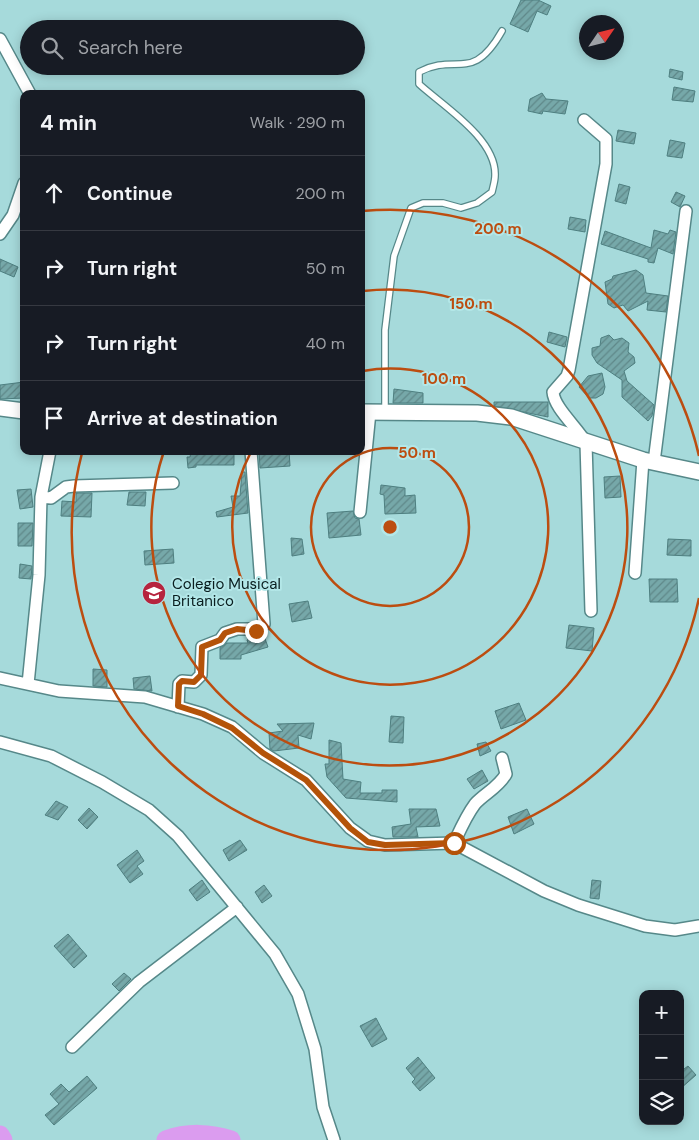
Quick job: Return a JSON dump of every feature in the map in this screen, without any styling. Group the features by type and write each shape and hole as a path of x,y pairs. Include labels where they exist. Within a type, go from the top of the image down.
{"street":[{"path":"0,39 28,90"},
{"path":"584,120 606,140 606,164 569,370 567,376 553,392 557,405 580,430 586,443 590,611"},
{"path":"0,234 13,215 20,195"},
{"path":"635,573 649,461 663,380 686,211"},
{"path":"0,408 20,410"},
{"path":"360,512 372,412 477,413 511,417 586,443 649,461 699,472"},
{"path":"28,684 39,575 42,496 49,455"},
{"path":"178,706 179,684 182,681 194,682 201,675 202,647 220,640 225,633 237,629 256,631 261,629 264,624 251,455"},
{"path":"42,496 51,498 66,487 74,486 173,483"},
{"path":"0,678 59,691 145,697 203,714 232,728 263,753 306,780 350,828 368,842 385,845 454,843 544,891 578,905 645,926 675,930 699,926"},
{"path":"0,742 51,756 102,782 149,810 178,836 275,954 298,994 315,1049 323,1106 334,1140"},
{"path":"454,843 476,803 500,784 506,774 502,758"},
{"path":"72,1047 139,982 237,907"}],"lane":[{"path":"372,412 394,256 411,208 423,203 443,203 461,208 477,203 492,192 496,175 490,155 474,133 448,106 420,84 419,72 432,65 466,65 484,56 502,31"}],"building":[{"path":"521,0 538,0 551,6 547,15 537,11 528,32 510,24"},
{"path":"670,69 683,72 682,80 669,77"},
{"path":"674,87 695,91 693,102 672,100"},
{"path":"542,93 546,99 568,101 565,114 543,111 542,114 528,111 530,99"},
{"path":"618,130 636,133 634,144 616,141"},
{"path":"670,140 685,143 682,158 667,156"},
{"path":"619,184 630,187 626,204 615,201"},
{"path":"676,192 685,196 680,207 671,202"},
{"path":"570,217 586,220 585,232 568,229"},
{"path":"654,230 668,234 670,230 676,232 673,254 658,248 654,263 648,262 648,259 601,244 605,231 651,248"},
{"path":"0,259 18,267 14,277 0,271"},
{"path":"636,270 643,275 646,293 668,296 666,312 647,310 648,301 628,311 623,305 614,308 608,304 605,282 612,279 613,276"},
{"path":"549,332 567,337 565,347 547,342"},
{"path":"609,335 614,340 622,338 629,343 628,352 634,357 635,363 624,371 627,381 654,405 652,416 648,421 622,397 622,380 597,363 592,355 592,348 600,346 601,338"},
{"path":"602,373 605,387 603,394 596,398 589,398 579,387 588,376"},
{"path":"20,382 20,398 0,399 0,385"},
{"path":"394,389 423,393 423,403 393,403"},
{"path":"494,402 548,402 548,417 494,406"},
{"path":"190,455 234,455 234,465 196,465 196,467 188,468 187,457 190,457"},
{"path":"259,455 289,455 290,466 260,468"},
{"path":"242,472 245,472 248,513 217,517 216,512 233,507 231,496 240,496"},
{"path":"620,476 621,497 605,498 604,477"},
{"path":"381,485 405,488 405,496 415,495 416,513 385,514 384,495 380,494"},
{"path":"31,489 33,507 20,509 17,490"},
{"path":"129,492 146,492 145,506 127,505"},
{"path":"76,493 92,493 91,517 61,516 62,501 76,502"},
{"path":"353,511 355,518 359,519 361,535 329,538 327,513"},
{"path":"18,523 33,523 32,546 18,546"},
{"path":"291,538 302,539 304,554 292,556"},
{"path":"668,539 691,540 691,556 667,555"},
{"path":"173,549 174,563 145,565 144,551"},
{"path":"20,564 32,566 31,579 19,578"},
{"path":"649,579 677,579 678,602 650,602"},
{"path":"308,601 312,618 292,622 289,604"},
{"path":"569,625 594,628 592,651 566,648"},
{"path":"257,636 264,636 268,647 241,655 241,659 220,659 220,648 227,643 248,643 247,640"},
{"path":"93,669 107,670 107,687 93,686"},
{"path":"150,676 152,691 134,689 133,678"},
{"path":"519,703 526,720 501,729 495,711"},
{"path":"391,716 404,717 403,743 389,742"},
{"path":"314,723 311,739 298,735 299,748 274,751 270,749 269,733 283,731 277,724"},
{"path":"329,740 341,743 343,779 361,782 360,793 382,793 382,790 397,790 397,802 346,798 327,777 325,764 329,764"},
{"path":"486,742 491,751 480,756 477,744"},
{"path":"482,770 488,781 474,789 467,779"},
{"path":"56,801 68,807 58,820 45,815"},
{"path":"89,808 98,817 87,829 78,820"},
{"path":"409,809 436,809 440,826 416,827 418,837 393,837 392,827 411,824"},
{"path":"527,809 534,824 514,834 508,817"},
{"path":"240,840 247,850 229,861 223,850"},
{"path":"137,850 144,861 137,866 143,874 130,883 117,865"},
{"path":"202,880 210,892 197,901 189,890"},
{"path":"592,880 601,881 599,899 590,898"},
{"path":"264,885 272,896 262,903 255,892"},
{"path":"68,934 87,956 74,968 54,946"},
{"path":"124,973 131,979 119,991 112,984"},
{"path":"376,1018 387,1039 372,1047 360,1026"},
{"path":"418,1057 435,1078 420,1091 412,1082 415,1079 406,1068"},
{"path":"688,1066 696,1075 684,1086 684,1080 684,1069"},
{"path":"87,1076 97,1088 54,1125 45,1115 59,1104 50,1094 61,1084 69,1092"}],"waterway":[{"path":"166,1140 174,1137 199,1134 231,1140"},
{"path":"0,1135 3,1140"}],"place":[{"name":"Colegio Musical Britanico","path":"154,593"}],"route":[{"path":"256,631 237,629 223,634 217,642 202,647 201,675 194,682 182,681 179,684 177,687 178,706 203,714 232,728 263,753 306,780 350,828 368,842 385,845 428,842 454,843"}]}
